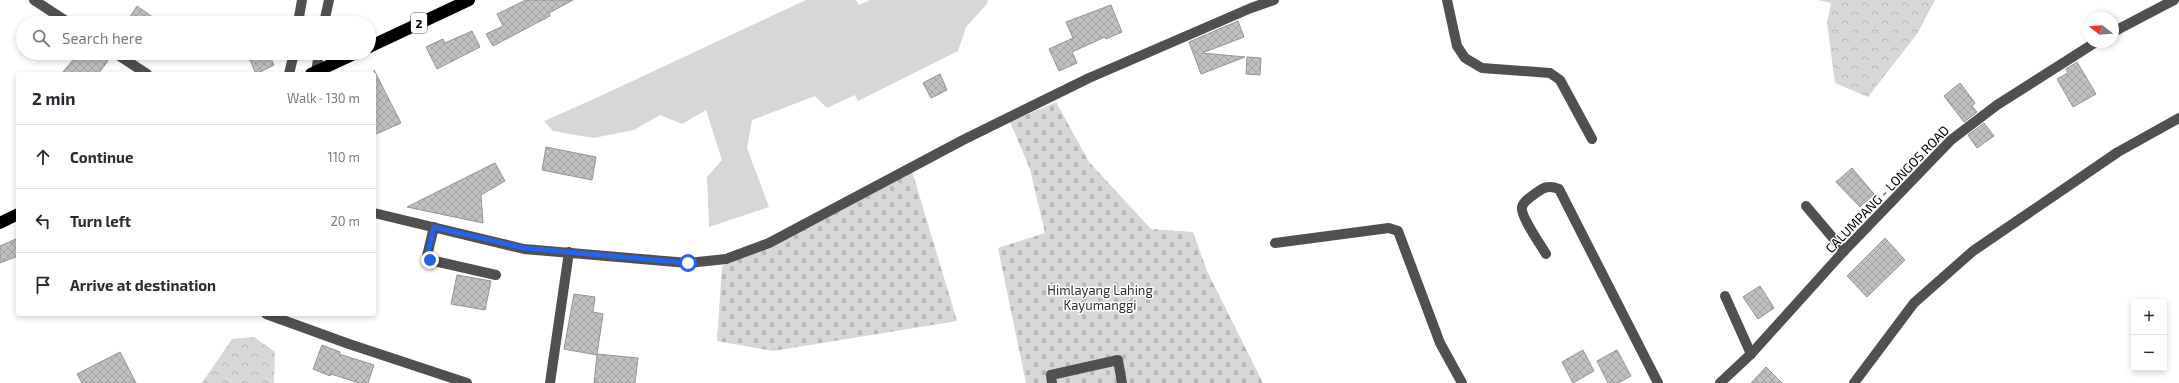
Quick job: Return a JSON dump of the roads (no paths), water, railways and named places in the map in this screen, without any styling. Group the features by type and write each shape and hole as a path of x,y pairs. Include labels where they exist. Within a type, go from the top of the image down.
{"highway":[{"name":"2","path":"376,44 469,0"},
{"path":"315,72 341,60"},
{"path":"0,223 16,215"}],"street":[{"path":"34,0 58,16"},
{"path":"299,16 302,0"},
{"path":"326,16 329,0"},
{"path":"376,213 524,248 688,263 726,259 769,243 963,140 1089,78 1251,8 1274,0"},
{"path":"1447,0 1457,46 1465,58 1482,68 1550,73 1560,80 1592,139"},
{"path":"2119,29 2174,0"},
{"name":"CALUMPANG - LONGOS ROAD","path":"1720,383 1751,354 1844,251 1951,140 1997,104 2086,48"},
{"path":"126,60 144,72"},
{"path":"289,72 292,60"},
{"path":"313,72 317,60"},
{"path":"1854,383 1914,303 1973,251 2118,152 2179,118"},
{"path":"1546,254 1523,215 1522,207 1526,200 1544,187 1552,186 1559,189 1658,383"},
{"path":"1806,206 1844,251"},
{"path":"434,227 427,256 430,260 496,275"},
{"path":"1275,243 1389,228 1398,231 1440,343 1462,383"},
{"path":"550,383 569,252"},
{"path":"1725,296 1751,354"},
{"path":"271,316 348,344 467,383"},
{"path":"1052,383 1050,375 1118,360 1122,383"}],"park label":[{"name":"Himlayang Lahing Kayumanggi","path":"1100,298"}]}
